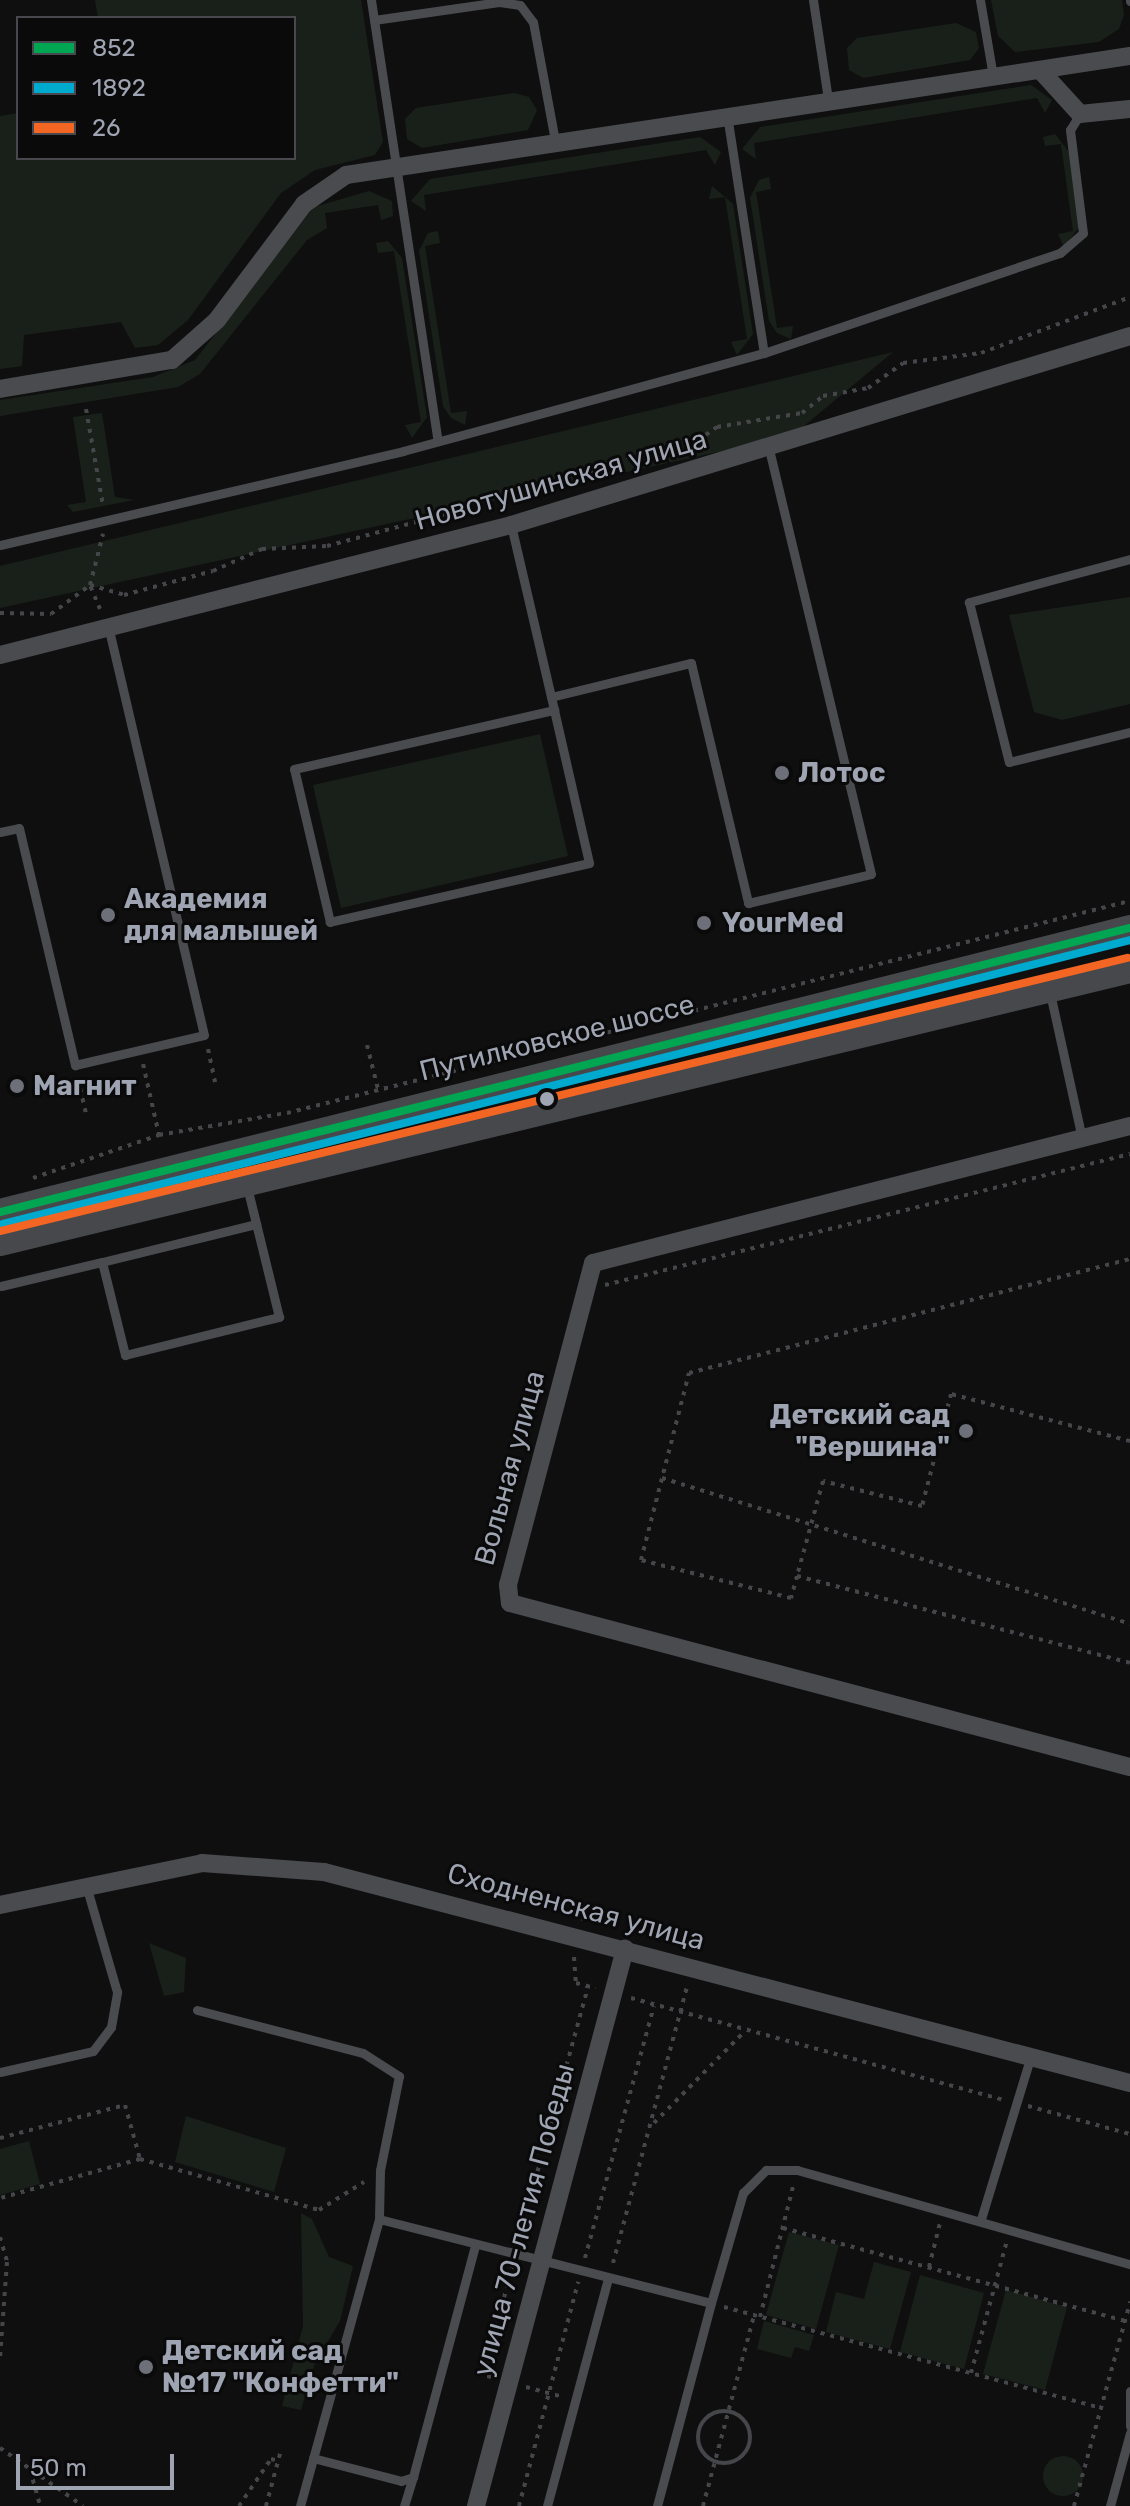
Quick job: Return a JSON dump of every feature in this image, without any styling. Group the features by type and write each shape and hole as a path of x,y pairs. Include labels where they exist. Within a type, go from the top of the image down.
{"main road":[{"name":"Путилковское шоссе","path":"0,1212 1130,928"},
{"path":"0,1243 1130,970"}],"street":[{"path":"0,389 172,360 198,344 324,187 398,167 726,113 1130,56"},
{"path":"1040,70 1080,114 1130,109"},
{"name":"Новотушинская улица","path":"0,655 109,630 511,525 769,450 1130,336"},
{"name":"Вольная улица","path":"1130,1126 593,1263 508,1585 510,1603 1130,1767"},
{"name":"Сходненская улица","path":"0,1905 86,1883 202,1863 324,1872 1130,2083"},
{"name":"улица 70-летия Победы","path":"481,2505 625,1949"}],"lane":[{"path":"371,0 438,441"},
{"path":"813,0 828,99"},
{"path":"980,0 993,76"},
{"path":"374,20 499,2 520,5 533,22 555,141"},
{"path":"726,113 764,353"},
{"path":"0,545 438,441 764,353 1072,249 1083,233 1070,130 1080,114"},
{"path":"551,697 691,663 748,903 871,874 769,450"},
{"path":"511,525 551,697 554,710 589,863 330,922 294,769 554,710"},
{"path":"1130,559 969,602 1009,762 1130,732"},
{"path":"0,832 19,828 75,1065 204,1035 109,630"},
{"path":"1050,990 1082,1138"},
{"path":"102,1262 125,1355 279,1317 246,1184"},
{"path":"1,1286 256,1224"},
{"path":"0,2072 93,2051 111,2027 117,1992 86,1883"},
{"path":"197,2010 363,2053 399,2076 380,2170 379,2219 300,2506"},
{"path":"981,2219 1031,2055"},
{"path":"657,2506 743,2193 766,2170 797,2170 1011,2227 1130,2264"},
{"path":"379,2219 711,2303"},
{"path":"404,2506 475,2245"},
{"path":"547,2506 608,2278"},
{"path":"1130,2391 1130,2426"},
{"path":"1110,2506 1130,2433"},
{"path":"313,2458 401,2481 413,2477"}],"path":[{"path":"0,613 51,614 90,585 124,595 262,549 327,546 457,511 508,490 569,487 616,458 681,452 717,427 802,413 823,396 868,388 903,363 981,353 1130,297"},
{"path":"28,1180 159,1135 378,1090 1130,901"},
{"path":"204,1035 215,1082"},
{"path":"367,1045 380,1099"},
{"path":"139,1050 159,1135"},
{"path":"75,1065 86,1113"},
{"path":"586,1290 1130,1154"},
{"path":"1130,1259 689,1373 641,1560 791,1598 823,1481 922,1506 951,1394 1130,1441"},
{"path":"662,1478 1130,1624"},
{"path":"797,1576 1130,1663"},
{"path":"587,1905 571,1970 576,1983 680,2014 1130,2134"},
{"path":"608,2278 652,2125 700,1937"},
{"path":"515,2254 588,1986"},
{"path":"652,2125 745,2031"},
{"path":"0,2138 125,2105 140,2159"},
{"path":"0,2198 140,2159 319,2210 358,2182"},
{"path":"703,2506 797,2170"},
{"path":"929,2267 944,2209"},
{"path":"971,2373 1011,2227"},
{"path":"783,2228 1128,2321"},
{"path":"0,2237 7,2262 0,2358"},
{"path":"1074,2506 1128,2321 1130,2302"},
{"path":"711,2303 1101,2408"},
{"path":"728,2411 743,2419 749,2444 732,2462 715,2462 699,2447 698,2431 713,2413 728,2411"},
{"path":"0,2448 83,2506"},
{"path":"266,2506 281,2450"},
{"path":"239,2506 271,2459 278,2461"},
{"path":"30,2469 40,2506"}],"shaded area":[{"path":"95,0 361,0 383,142 375,155 315,170 281,193 188,320 158,345 135,348 121,322 24,335 22,366 0,369 0,116 16,113 16,160 296,160 296,16 98,16"},
{"path":"991,0 1122,0 1124,15 1119,29 1099,42 1015,52 998,36"},
{"path":"956,23 976,32 979,48 970,60 863,78 849,70 847,48 857,38"},
{"path":"1031,85 1052,100 1045,113 1037,98 754,143 756,159 742,149 760,127"},
{"path":"514,93 529,97 537,110 528,130 422,148 407,139 405,119 416,108"},
{"path":"1055,134 1069,152 1080,226 1064,247 1058,234 1073,231 1061,144 1045,146 1043,137"},
{"path":"700,137 721,152 715,165 706,150 424,195 426,211 411,201 430,179"},
{"path":"769,177 771,189 756,192 777,328 793,326 791,339 777,333 769,321 750,198 759,180"},
{"path":"712,186 725,197 709,199"},
{"path":"369,191 392,201 393,216 381,220 378,205 325,213 327,228 307,240 200,374 178,387 0,416 0,400 153,377 195,360 314,207"},
{"path":"725,197 733,204 753,334 737,355 731,342 747,339"},
{"path":"438,231 440,243 425,246 451,413 467,411 465,425 451,418 443,406 419,251 428,233"},
{"path":"388,241 402,258 427,417 412,438 405,425 421,422 394,251 378,253 376,243"},
{"path":"893,352 792,436 0,608 0,566"},
{"path":"102,413 115,497 134,500 73,512 67,505 86,502 73,417"},
{"path":"1130,597 1130,704 1062,720 1034,712 1009,615"},
{"path":"540,734 568,856 341,908 313,785"},
{"path":"149,1943 186,1958 184,1992 164,1996"},
{"path":"186,2116 286,2148 274,2192 175,2162"},
{"path":"29,2141 40,2184 0,2195 0,2149"},
{"path":"301,2213 312,2219 329,2257 353,2266 340,2321 315,2363 301,2410 282,2406 303,2326"},
{"path":"789,2232 839,2245 816,2329 766,2315"},
{"path":"874,2262 911,2272 890,2349 826,2332 836,2292 864,2299"},
{"path":"920,2275 984,2293 964,2369 900,2352"},
{"path":"1006,2290 1067,2307 1045,2390 983,2374"},
{"path":"764,2321 814,2335 809,2351 795,2347 791,2358 757,2349"},
{"path":"1063,2456 1077,2462 1083,2476 1077,2490 1063,2496 1049,2490 1043,2476 1049,2462"}],"transit line":[{"name":"852","path":"0,1212 1130,928"},
{"name":"1892","path":"3,1224 1130,940"},
{"name":"26","path":"0,1231 1127,958"}],"place":[{"name":"Лотос","path":"782,773"},
{"name":"Академия для малышей","path":"108,915"},
{"name":"YourMed","path":"704,923"},
{"name":"Магнит","path":"17,1086"},
{"name":"Детский сад \"Вершина\"","path":"966,1431"},
{"name":"Детский сад №17 \"Конфетти\"","path":"146,2367"}]}
